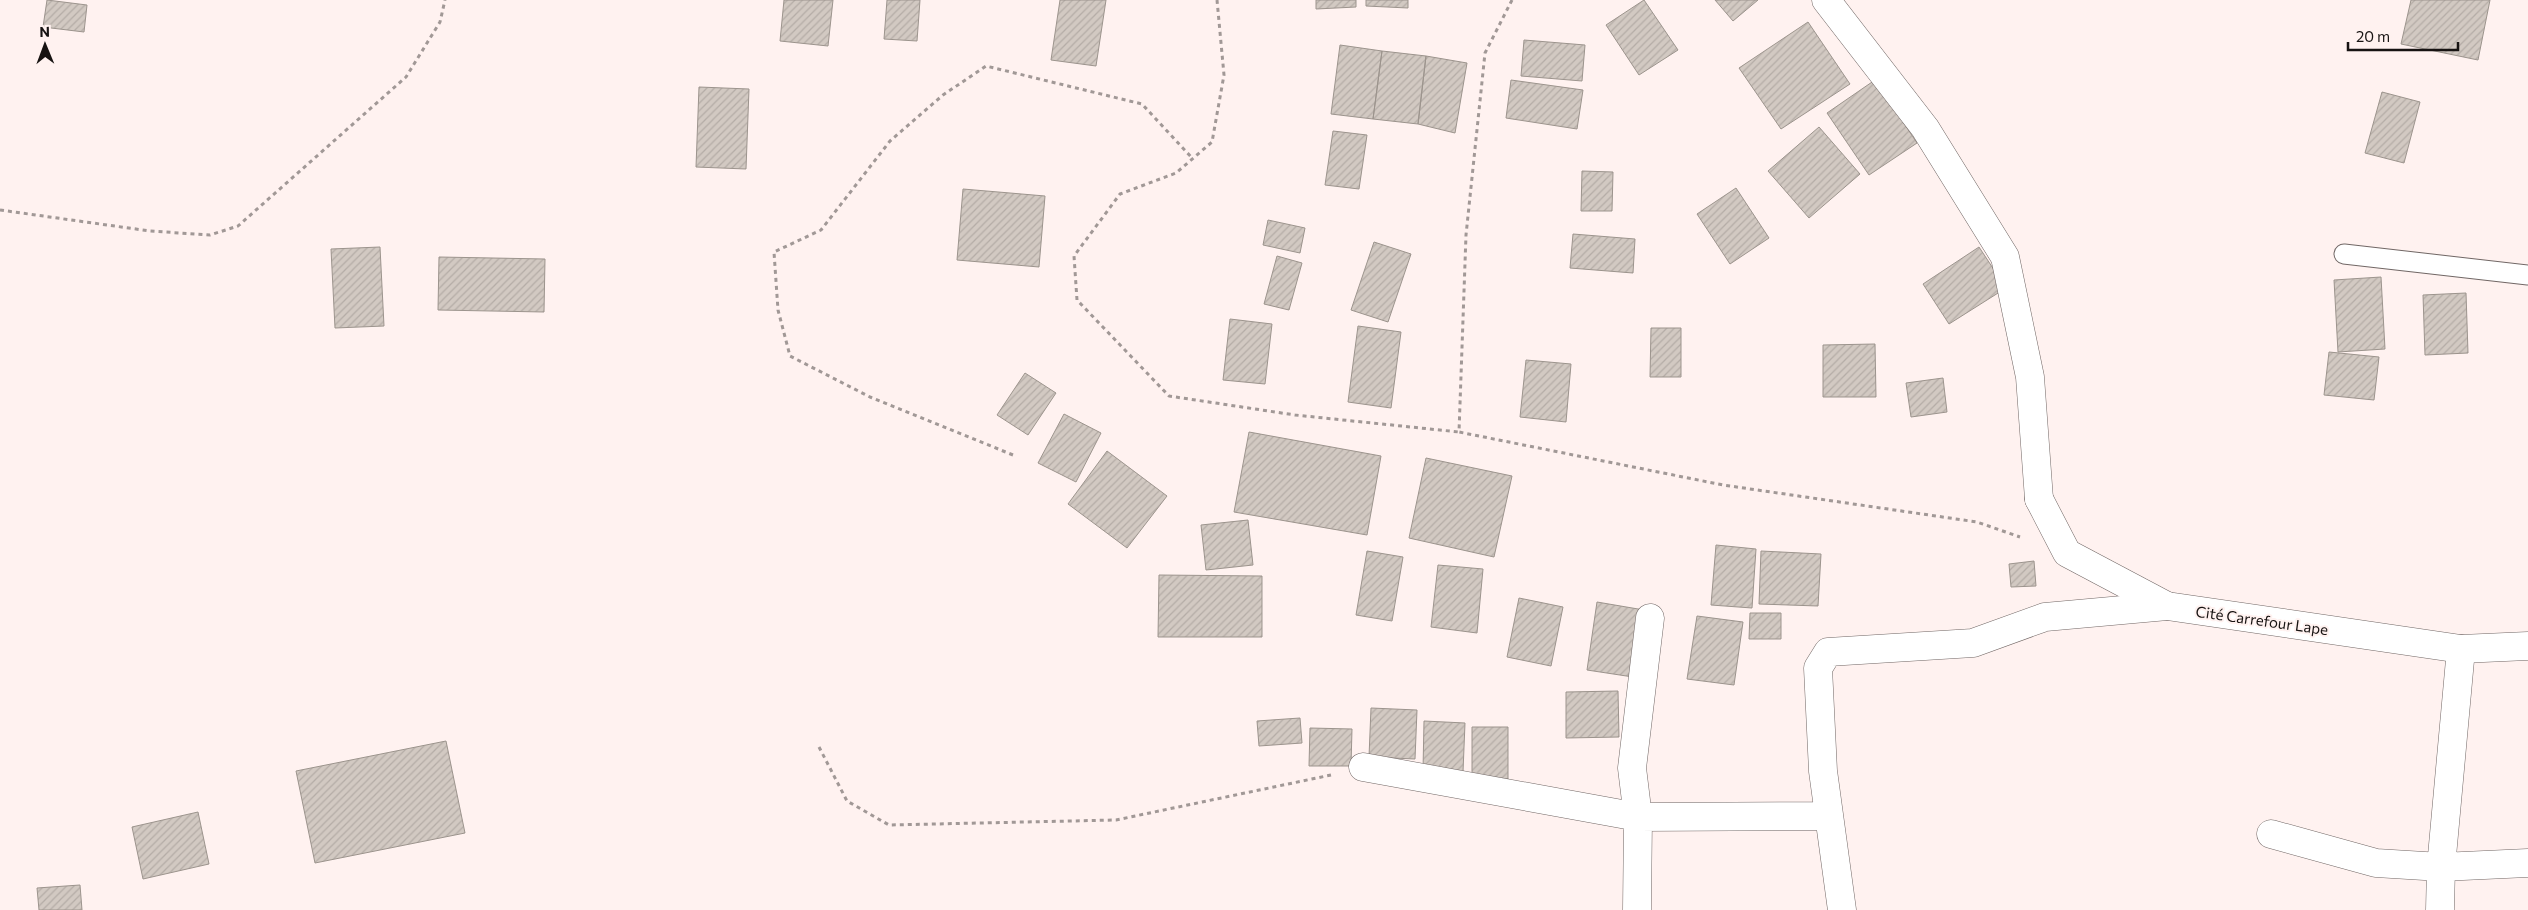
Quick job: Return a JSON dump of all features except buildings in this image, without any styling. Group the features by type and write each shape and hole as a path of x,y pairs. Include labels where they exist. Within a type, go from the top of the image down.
{"street":[{"path":"1826,0 1925,128 2005,257 2030,377 2039,500 2067,553"},
{"name":"Cité Carrefour Lape","path":"2067,553 2167,606 2461,649 2528,646"},
{"path":"1842,910 1823,771 1818,668 1828,652 1973,643 2045,616 2167,606"},
{"path":"1637,910 1638,817 1632,768 1650,618"},
{"path":"2440,910 2441,867 2461,649"},
{"path":"1363,767 1638,817 1829,816"},
{"path":"2271,834 2376,863 2441,867 2528,863"}],"lane":[{"path":"2344,254 2528,275"}],"path":[{"path":"0,210 150,231 210,234 238,226 406,78 440,22 444,0"},
{"path":"1217,0 1224,75 1212,142 1176,173 1120,194 1074,256 1076,300 1169,396 1296,415 1459,432 1723,485 1977,522 2067,553"},
{"path":"1459,432 1466,235 1485,53 1512,0"},
{"path":"1013,455 870,397 790,356 778,310 774,252 822,230 890,141 944,95 986,66 1142,104 1193,159"},
{"path":"819,747 847,801 890,826 1116,820 1363,767"}]}
